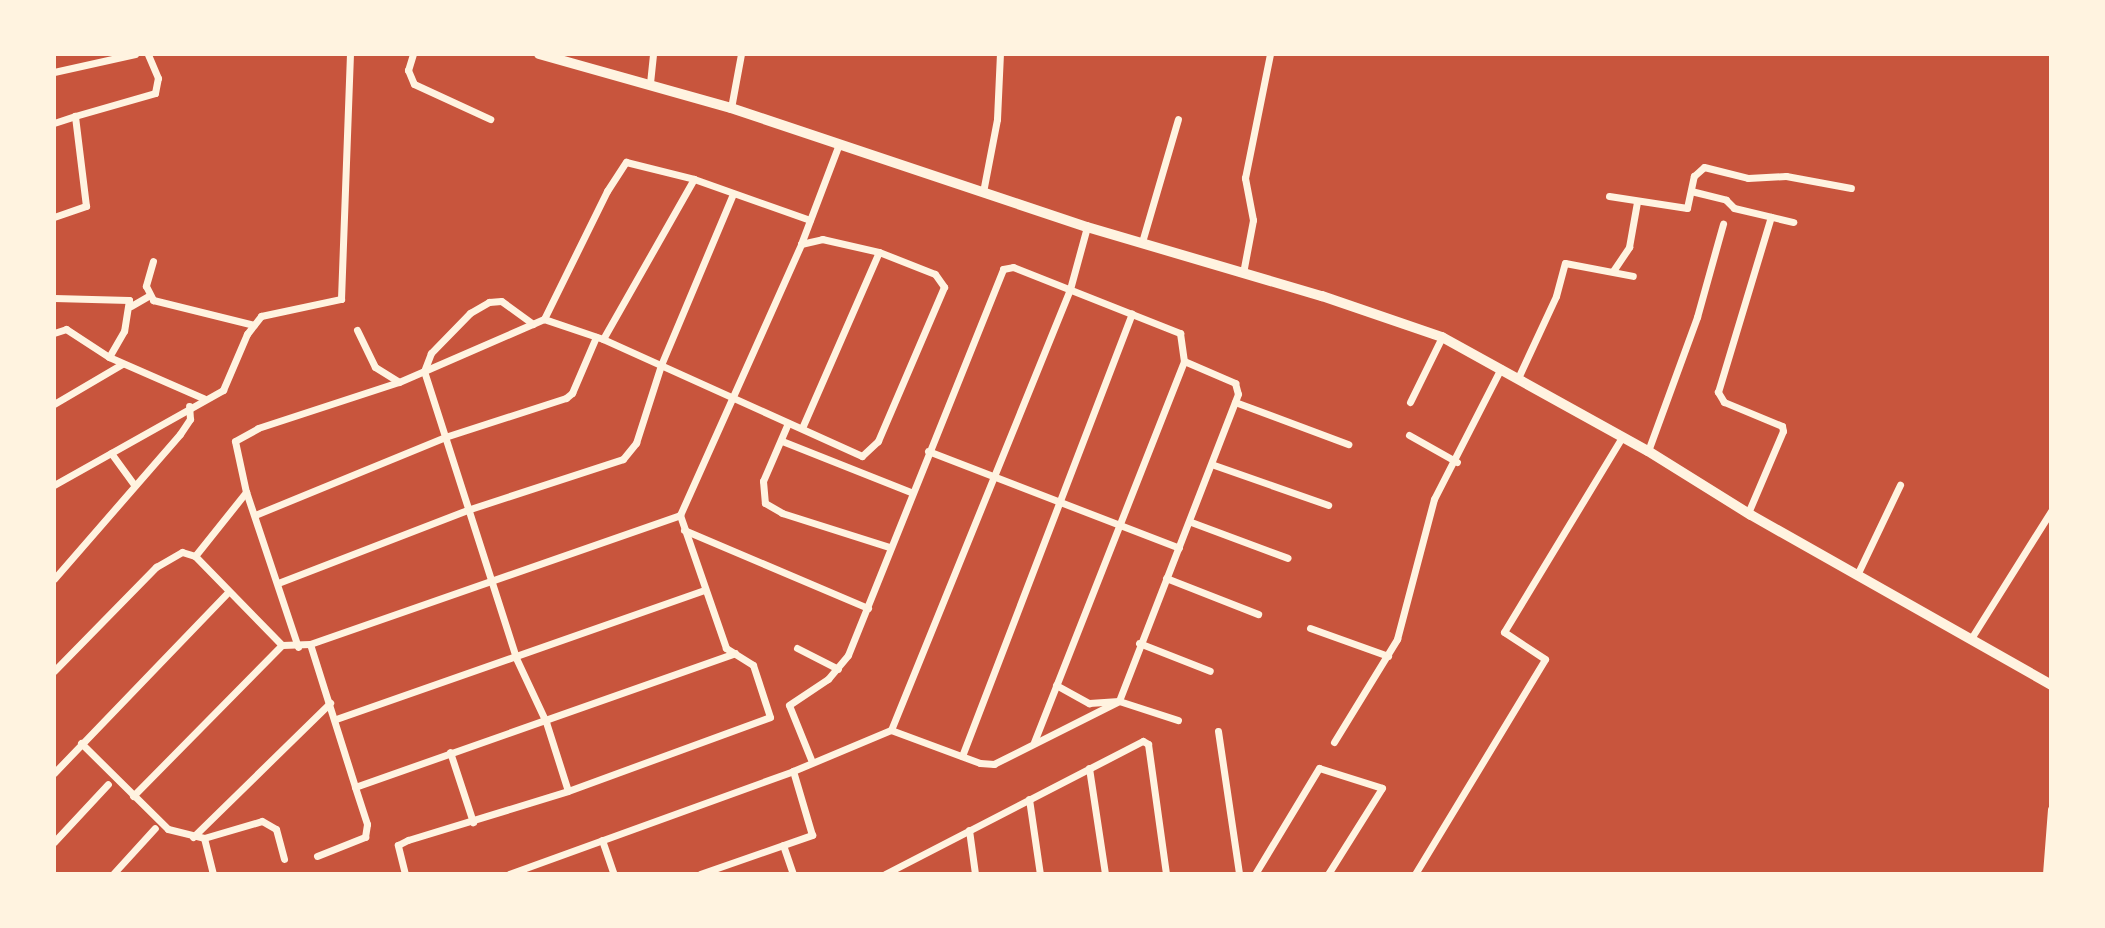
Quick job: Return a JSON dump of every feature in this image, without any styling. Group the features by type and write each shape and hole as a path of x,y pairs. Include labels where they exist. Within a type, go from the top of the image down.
{"street":[{"path":"54,72 135,54"},
{"path":"54,123 155,93 158,78 148,54"},
{"path":"54,485 229,382 254,325 266,313 334,303 342,295 350,54"},
{"path":"412,54 408,70 414,84 490,119"},
{"path":"539,54 650,83 731,108 1087,227 1243,273 1442,337 1648,451 1748,513 1857,575 1972,636 2051,685"},
{"path":"650,83 653,54"},
{"path":"731,108 741,54"},
{"path":"983,192 998,119 1000,54"},
{"path":"1243,273 1253,220 1245,178 1270,54"},
{"path":"54,217 78,213 88,201 75,116"},
{"path":"1142,242 1178,119"},
{"path":"405,874 398,845 568,791 767,720 771,714 753,665 726,648 680,515 801,244 839,144"},
{"path":"298,647 233,447 239,437 399,382 544,319 622,164 632,162 694,179 810,220"},
{"path":"1609,196 1687,208 1698,170 1704,167 1748,178 1786,176 1851,188"},
{"path":"255,515 445,438 566,398 572,393 599,338 694,179"},
{"path":"1691,191 1793,222"},
{"path":"278,583 467,510 623,459 636,443 661,365 733,194"},
{"path":"1613,271 1629,247 1636,202"},
{"path":"1748,513 1783,431 1782,426 1724,401 1718,392 1771,217"},
{"path":"1648,451 1697,317 1723,224"},
{"path":"891,730 1070,289 1087,227"},
{"path":"544,319 599,338 862,456 882,432 944,286 935,274 879,252 822,239 801,244"},
{"path":"802,428 879,252"},
{"path":"148,296 146,286 153,261"},
{"path":"1518,378 1556,296 1565,264 1633,276"},
{"path":"812,762 789,705 838,668 868,608 889,547 1003,269 1013,267 1180,333 1184,361 1034,742"},
{"path":"148,296 173,307 254,325"},
{"path":"131,306 148,296"},
{"path":"54,298 109,297 129,300 131,306 124,331 109,357"},
{"path":"533,324 501,301 489,302 470,313 431,353 424,371 516,657 546,722 568,791"},
{"path":"962,756 1132,313"},
{"path":"54,333 66,329 122,364 203,398"},
{"path":"357,330 375,367 399,382"},
{"path":"1410,402 1442,337"},
{"path":"509,874 793,771 891,730 962,756 994,764 1119,701 1139,643 1214,465 1238,394 1235,383 1184,361"},
{"path":"54,404 122,364"},
{"path":"1334,742 1388,656 1406,608 1424,527 1501,368"},
{"path":"1235,402 1348,443"},
{"path":"56,576 190,419 189,406"},
{"path":"788,423 763,481 765,503 782,513 889,547"},
{"path":"1409,435 1457,462"},
{"path":"1415,874 1545,659 1504,632 1622,437"},
{"path":"782,441 911,492"},
{"path":"928,452 1119,522 1179,548"},
{"path":"111,453 134,485"},
{"path":"1214,465 1328,505"},
{"path":"1857,575 1900,485"},
{"path":"195,556 246,492"},
{"path":"1972,636 2051,511"},
{"path":"54,671 167,556 182,552 195,556 282,645 298,647 491,584 680,515"},
{"path":"1191,522 1288,558"},
{"path":"684,530 868,608"},
{"path":"1166,578 1258,614"},
{"path":"336,719 705,590"},
{"path":"54,773 229,591"},
{"path":"1310,628 1388,656"},
{"path":"1139,643 1210,671"},
{"path":"310,644 336,719 367,824 365,837 317,856"},
{"path":"133,796 282,645"},
{"path":"797,649 838,668"},
{"path":"355,787 450,752 546,722 735,653"},
{"path":"1056,685 1096,705 1119,701 1178,720"},
{"path":"193,836 330,704"},
{"path":"1218,732 1239,874"},
{"path":"885,874 1139,742 1148,744 1166,874"},
{"path":"81,743 168,829 204,838 262,821 276,829 284,859"},
{"path":"450,752 473,822"},
{"path":"1089,768 1105,874"},
{"path":"1255,874 1319,768 1382,788 1328,874"},
{"path":"700,874 723,870 808,837 813,830 793,771"},
{"path":"54,842 108,784"},
{"path":"1028,799 1040,874"},
{"path":"2046,874 2051,809"},
{"path":"113,874 155,828"},
{"path":"969,830 975,874"},
{"path":"204,838 213,874"},
{"path":"602,840 614,874"},
{"path":"783,845 793,874"},
{"path":"908,862 910,874"}]}
